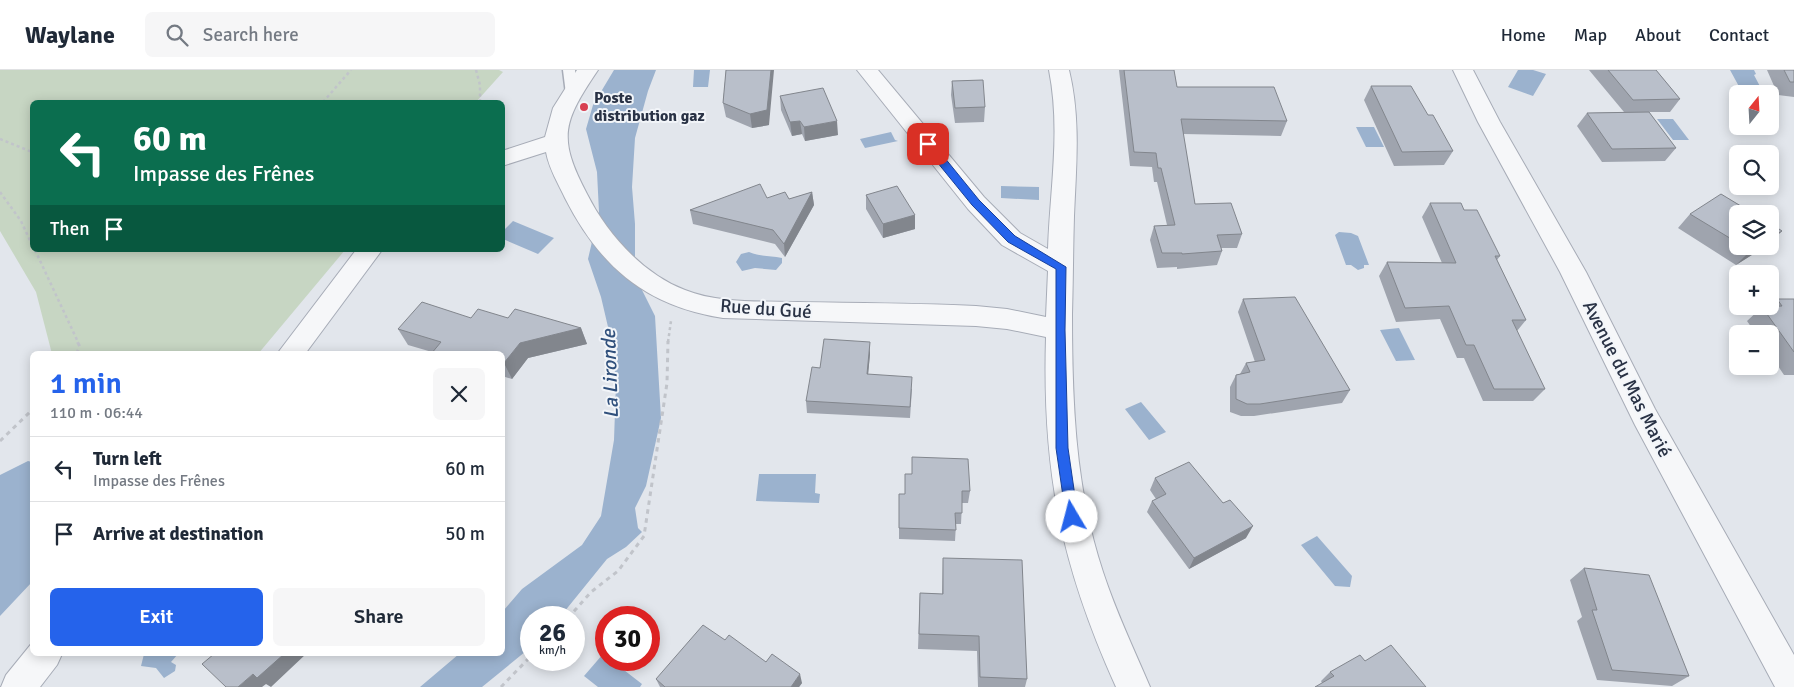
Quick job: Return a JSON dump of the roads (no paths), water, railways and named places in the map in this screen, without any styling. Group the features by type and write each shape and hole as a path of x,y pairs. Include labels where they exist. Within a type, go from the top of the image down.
{"street":[{"path":"505,158 556,141 558,118 588,70"},
{"path":"867,70 976,202 1011,239 1061,267"},
{"path":"1059,70 1066,95 1067,123 1059,330 1062,448 1072,517 1095,597 1133,687"},
{"name":"Avenue du Mas Marié","path":"1464,70 1489,122 1577,280 1645,417 1793,687"},
{"name":"Rue du Gué","path":"556,141 557,154 584,214 619,255 647,281 692,303 787,312 994,318 1059,330"},
{"path":"292,351 368,252"},
{"path":"18,687 43,656"}],"lane":[{"path":"569,70 572,94"}],"water":[{"path":"614,70 656,70 635,138 632,187 635,224 635,276 655,316 661,418 646,486 635,508 638,528 642,532 626,547 607,559 569,606 520,606 520,656 482,687 420,687 457,656 505,656 505,609 522,589 582,545 601,516 614,440 616,383 612,344 601,297 588,259 599,212 597,172 586,129 593,105"},
{"path":"694,70 710,70 708,87 693,87"},
{"path":"1518,70 1533,70 1546,74 1533,96 1508,87"},
{"path":"1730,70 1754,70 1756,74 1754,75 1759,85 1738,85"},
{"path":"1657,119 1673,119 1689,140 1673,140"},
{"path":"1356,127 1374,127 1384,147 1366,147"},
{"path":"891,132 895,140 898,141 865,148 860,139"},
{"path":"1001,186 1039,187 1039,200 1001,198"},
{"path":"513,221 554,238 538,254 505,240 505,229"},
{"path":"1339,232 1358,236 1369,265 1364,265 1364,268 1358,270 1351,265 1346,265 1335,235"},
{"path":"749,252 757,255 782,258 782,263 776,270 755,268 742,271 736,262 741,254"},
{"path":"1399,328 1415,360 1396,361 1380,330"},
{"path":"1141,402 1166,432 1149,440 1125,409"},
{"path":"30,462 30,584 0,616 0,475"},
{"path":"759,474 816,474 815,493 820,494 819,503 756,501"},
{"path":"1317,536 1352,576 1350,587 1335,586 1301,545"},
{"path":"144,656 176,656 171,662 176,665 175,671 164,678 156,668 141,666"},
{"path":"595,663 595,671 625,671 642,684 640,687 598,687 584,676"}],"place":[{"name":"Poste distribution gaz","path":"584,107"}],"water label":[{"name":"La Lironde","path":"610,374"}]}
